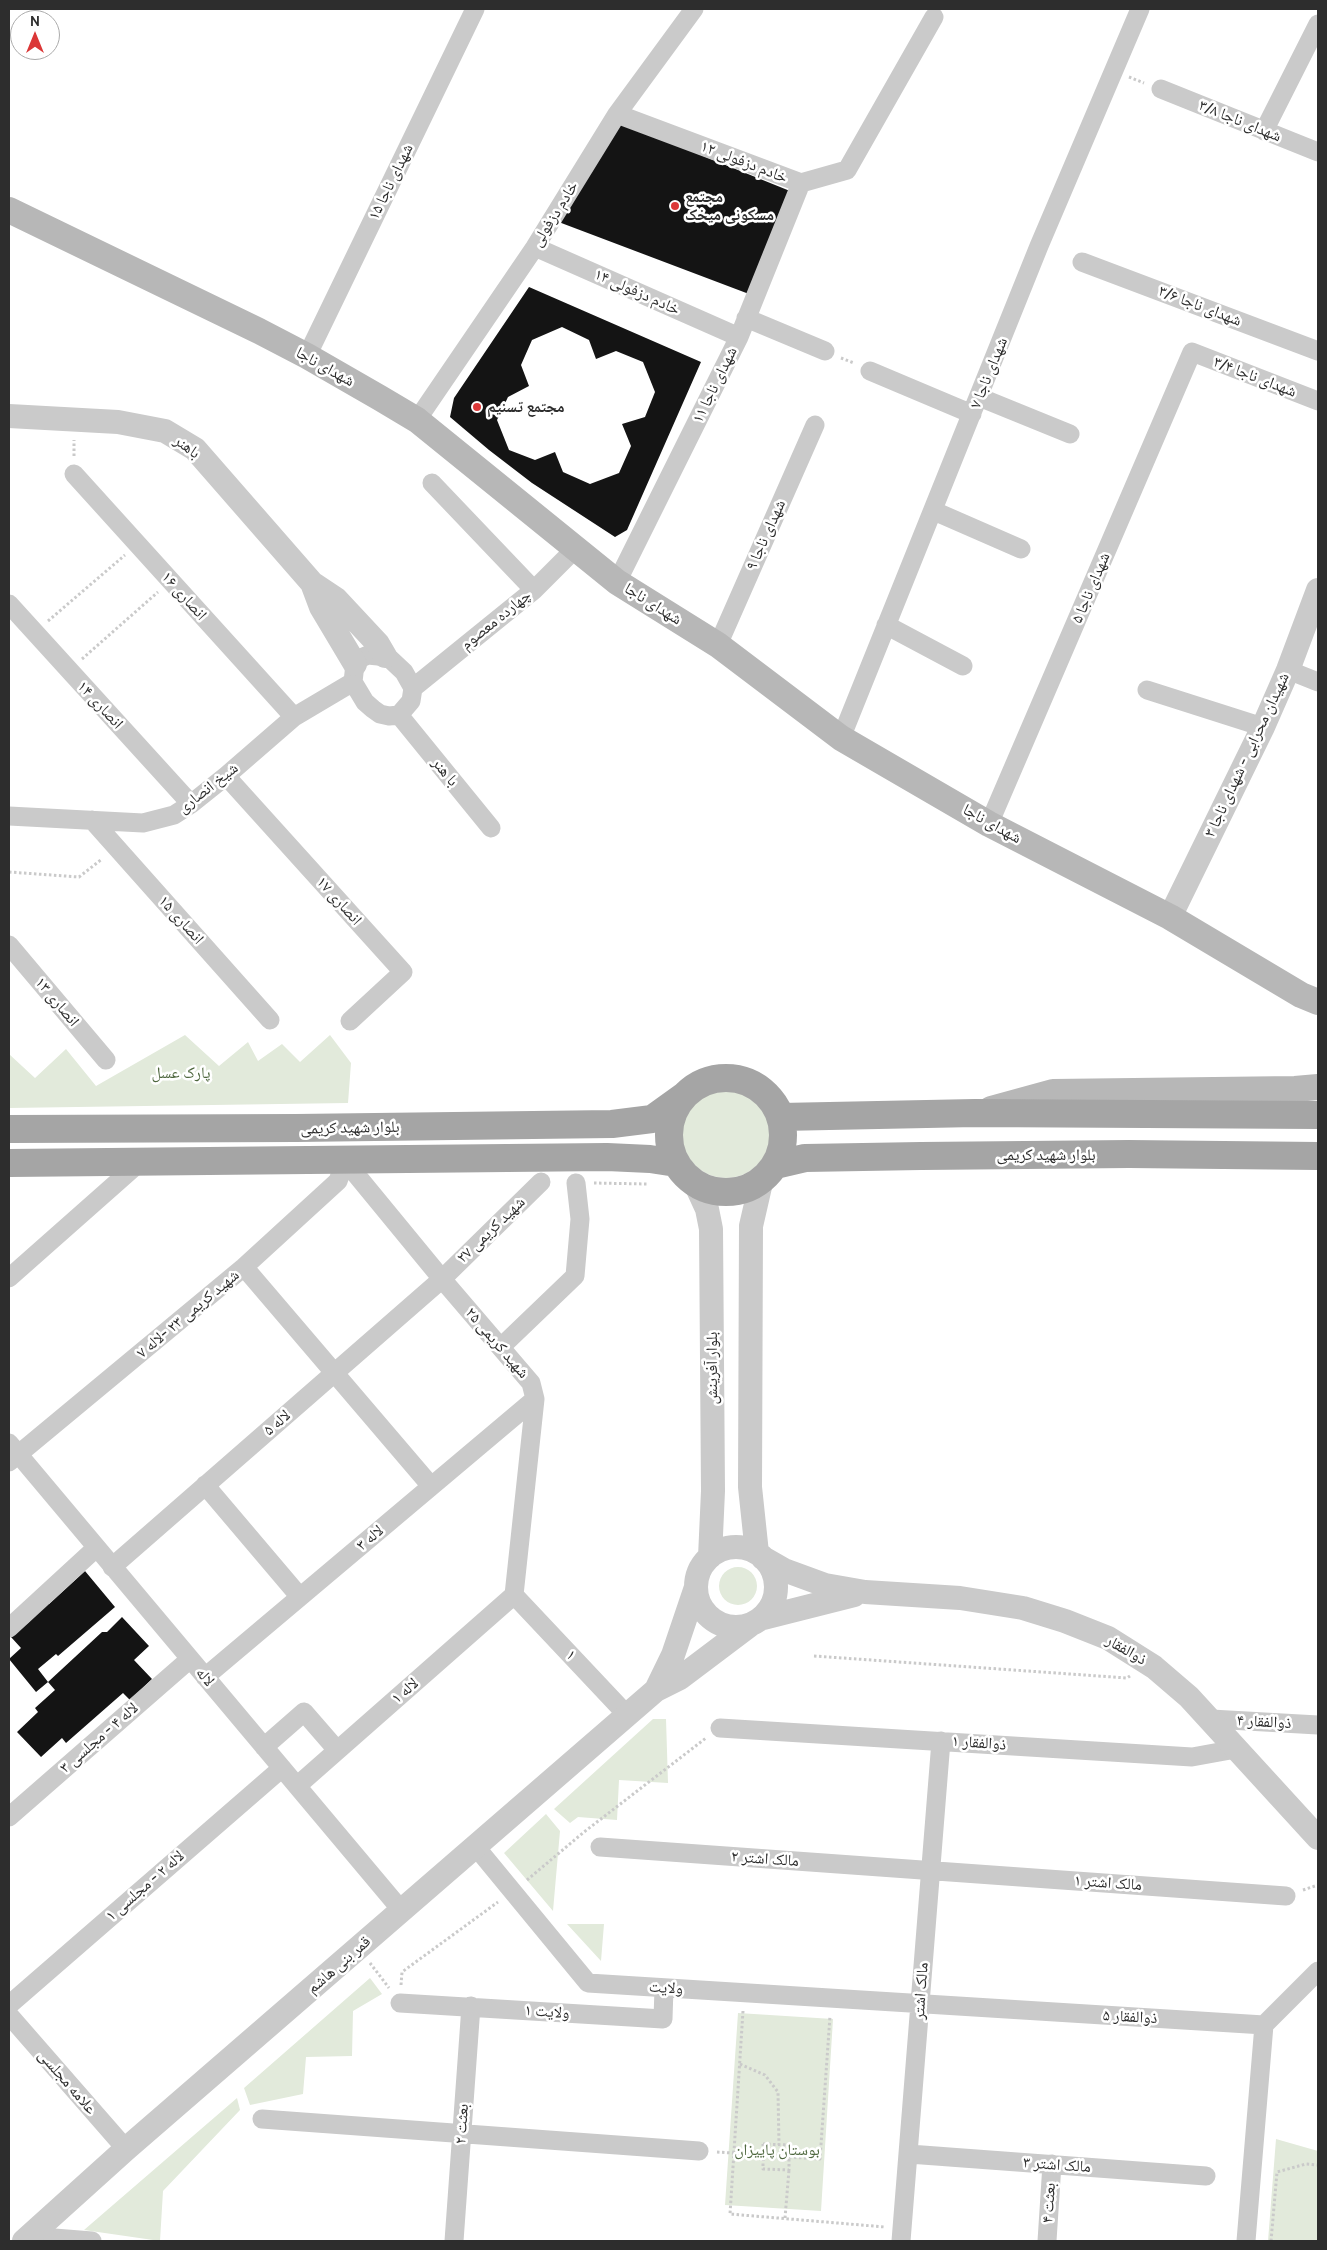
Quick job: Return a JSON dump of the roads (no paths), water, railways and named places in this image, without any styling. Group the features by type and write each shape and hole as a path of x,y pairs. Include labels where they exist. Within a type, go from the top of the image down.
{"main road":[{"name":"شهدای ناجا","path":"9,210 307,356 417,420 617,582 718,645 841,738 989,824 1170,917 1313,1002"},
{"path":"730,1078 747,1081 762,1090 773,1102 781,1117 784,1134 782,1150 768,1171 754,1185 739,1191 724,1192 709,1189 695,1183 684,1174 676,1163 670,1146 669,1128 674,1111 684,1096 697,1086 713,1079 730,1078"},
{"path":"975,1113 1053,1092 1295,1089 1318,1087"},
{"name":"بلوار شهید کریمی","path":"9,1130 612,1124 652,1119 684,1096"},
{"path":"781,1117 975,1113 1318,1115"},
{"path":"844,1157 836,1151 833,1134 838,1126 850,1117"},
{"path":"607,1157 627,1153 631,1147 632,1137 628,1129 612,1124"},
{"name":"بلوار شهید کریمی","path":"768,1171 806,1158 1119,1154 1318,1156"},
{"name":"بلوار شهید کریمی","path":"9,1164 607,1157 650,1159 676,1163"}],"street":[{"name":"شهدای ناجا ۱۵","path":"307,356 475,9"},
{"name":"خادم دزفولی","path":"417,420 535,247 617,114 694,9"},
{"name":"شهدای ناجا ۷","path":"841,738 1040,246 1140,9"},
{"name":"خادم دزفولی ۱۲","path":"617,114 800,183 847,170 934,16"},
{"path":"1264,131 1318,24"},
{"name":"شهدای ناجا ۳/۸","path":"1161,90 1318,152"},
{"name":"شهدای ناجا ۱۱","path":"617,582 739,337 800,183"},
{"name":"خادم دزفولی ۱۴","path":"535,247 739,337"},
{"name":"شهدای ناجا ۳/۶","path":"1082,262 1318,351"},
{"path":"746,318 825,350"},
{"name":"شهدای ناجا ۳/۴","path":"1192,352 1318,401"},
{"name":"شهدای ناجا ۵","path":"989,824 1192,352"},
{"path":"870,370 976,406 1070,434"},
{"name":"باهنر","path":"9,416 118,422 165,431 195,449 312,583 336,599 378,644 384,656"},
{"name":"شهدای ناجا ۹","path":"718,645 815,425"},
{"name":"انصاری ۱۶","path":"74,474 294,717"},
{"path":"432,483 534,590"},
{"path":"934,511 1021,549"},
{"name":"چهارده معصوم","path":"412,688 534,590 576,548"},
{"name":"باهنر","path":"312,583 321,607 354,673"},
{"name":"شهیدان محرابی - شهدای ناجا ۳","path":"1170,917 1263,727 1288,670 1318,590"},
{"name":"انصاری ۱۴","path":"9,604 191,804"},
{"path":"886,625 963,666"},
{"path":"368,655 384,656 396,663 404,672 412,688 411,701 398,715 380,714 365,702 354,673 361,658 368,655"},
{"path":"1288,670 1318,682"},
{"name":"شیخ انصاری","path":"15,816 142,822 174,815 226,776 294,717 354,673"},
{"path":"1147,690 1263,727"},
{"name":"با هنر","path":"398,715 491,828"},
{"name":"انصاری ۱۷","path":"226,776 403,972 350,1021"},
{"path":"9,802 15,816"},
{"name":"انصاری ۱۵","path":"92,820 270,1020"},
{"name":"انصاری ۱۳","path":"9,945 106,1060"},
{"name":"شهید کریمی ۲۳ -لاله ۷","path":"12,1453 244,1267 338,1181 345,1161"},
{"name":"شهید کریمی ۲۵","path":"345,1161 442,1279 531,1382 535,1400 514,1595"},
{"path":"9,1278 139,1163"},
{"path":"656,1690 687,1673 756,1622 773,1604 777,1588 771,1566 760,1555 750,1487 751,1226 768,1171"},
{"name":"شهید کریمی ۲۷","path":"442,1279 541,1182"},
{"path":"501,1347 575,1276 580,1218 576,1183"},
{"name":"بلوار آفرینش","path":"695,1183 707,1209 712,1229 712,1491 710,1557"},
{"path":"244,1267 431,1486"},
{"name":"لاله ۵","path":"112,1567 442,1279"},
{"name":"لاله ۳","path":"205,1677 535,1400"},
{"name":"لاله","path":"12,1453 96,1548 402,1911"},
{"path":"206,1485 300,1597"},
{"path":"9,1628 96,1548"},
{"path":"656,1690 673,1655 702,1566 710,1557 720,1551 732,1548 745,1548 803,1578 825,1585 866,1592"},
{"path":"696,1587 698,1600 712,1620 724,1626 736,1628 866,1592"},
{"name":"ذوالفقار","path":"866,1592 960,1598 1023,1608 1065,1621 1108,1638 1154,1667 1210,1719 1318,1838"},
{"name":"۱","path":"514,1595 627,1715"},
{"name":"لاله ۱","path":"296,1786 514,1595"},
{"name":"لاله ۴ - مجلسی ۳","path":"9,1817 190,1659"},
{"name":"قمر بنی هاشم","path":"26,2239 126,2149 656,1690"},
{"path":"264,1747 304,1712 337,1750"},
{"name":"ذوالفقار ۴","path":"1210,1719 1318,1725"},
{"name":"ذوالفقار ۱","path":"720,1728 1192,1757 1236,1749"},
{"name":"مالک اشتر","path":"902,2235 940,1741"},
{"name":"لاله ۲ - مجلسی ۱","path":"9,2005 282,1768"},
{"name":"ولایت","path":"476,1847 588,1983 920,2004"},
{"name":"مالک اشتر ۲","path":"600,1847 930,1870"},
{"name":"مالک اشتر ۱","path":"930,1870 1286,1896"},
{"path":"1246,2241 1264,2025 1318,1971"},
{"name":"ولایت ۱","path":"400,2003 663,2019 664,1988"},
{"name":"ذوالفقار ۵","path":"920,2004 1264,2025"},
{"name":"بعثت ۲","path":"454,2241 471,2006"},
{"name":"علامه مجلسی","path":"9,2015 126,2149"},
{"path":"262,2119 699,2151"},
{"name":"مالک اشتر ۳","path":"909,2154 1206,2176"},
{"name":"بعثت ۴","path":"1046,2241 1052,2164"},
{"path":"26,2239 92,2241"}],"place":[{"name":"مجتمع مسکونی میخک","path":"675,206"},
{"name":"مجتمع تسنیم","path":"477,407"}],"park label":[{"name":"پارک عسل","path":"181,1073"},
{"name":"بوستان پاییزان","path":"777,2150"}]}
